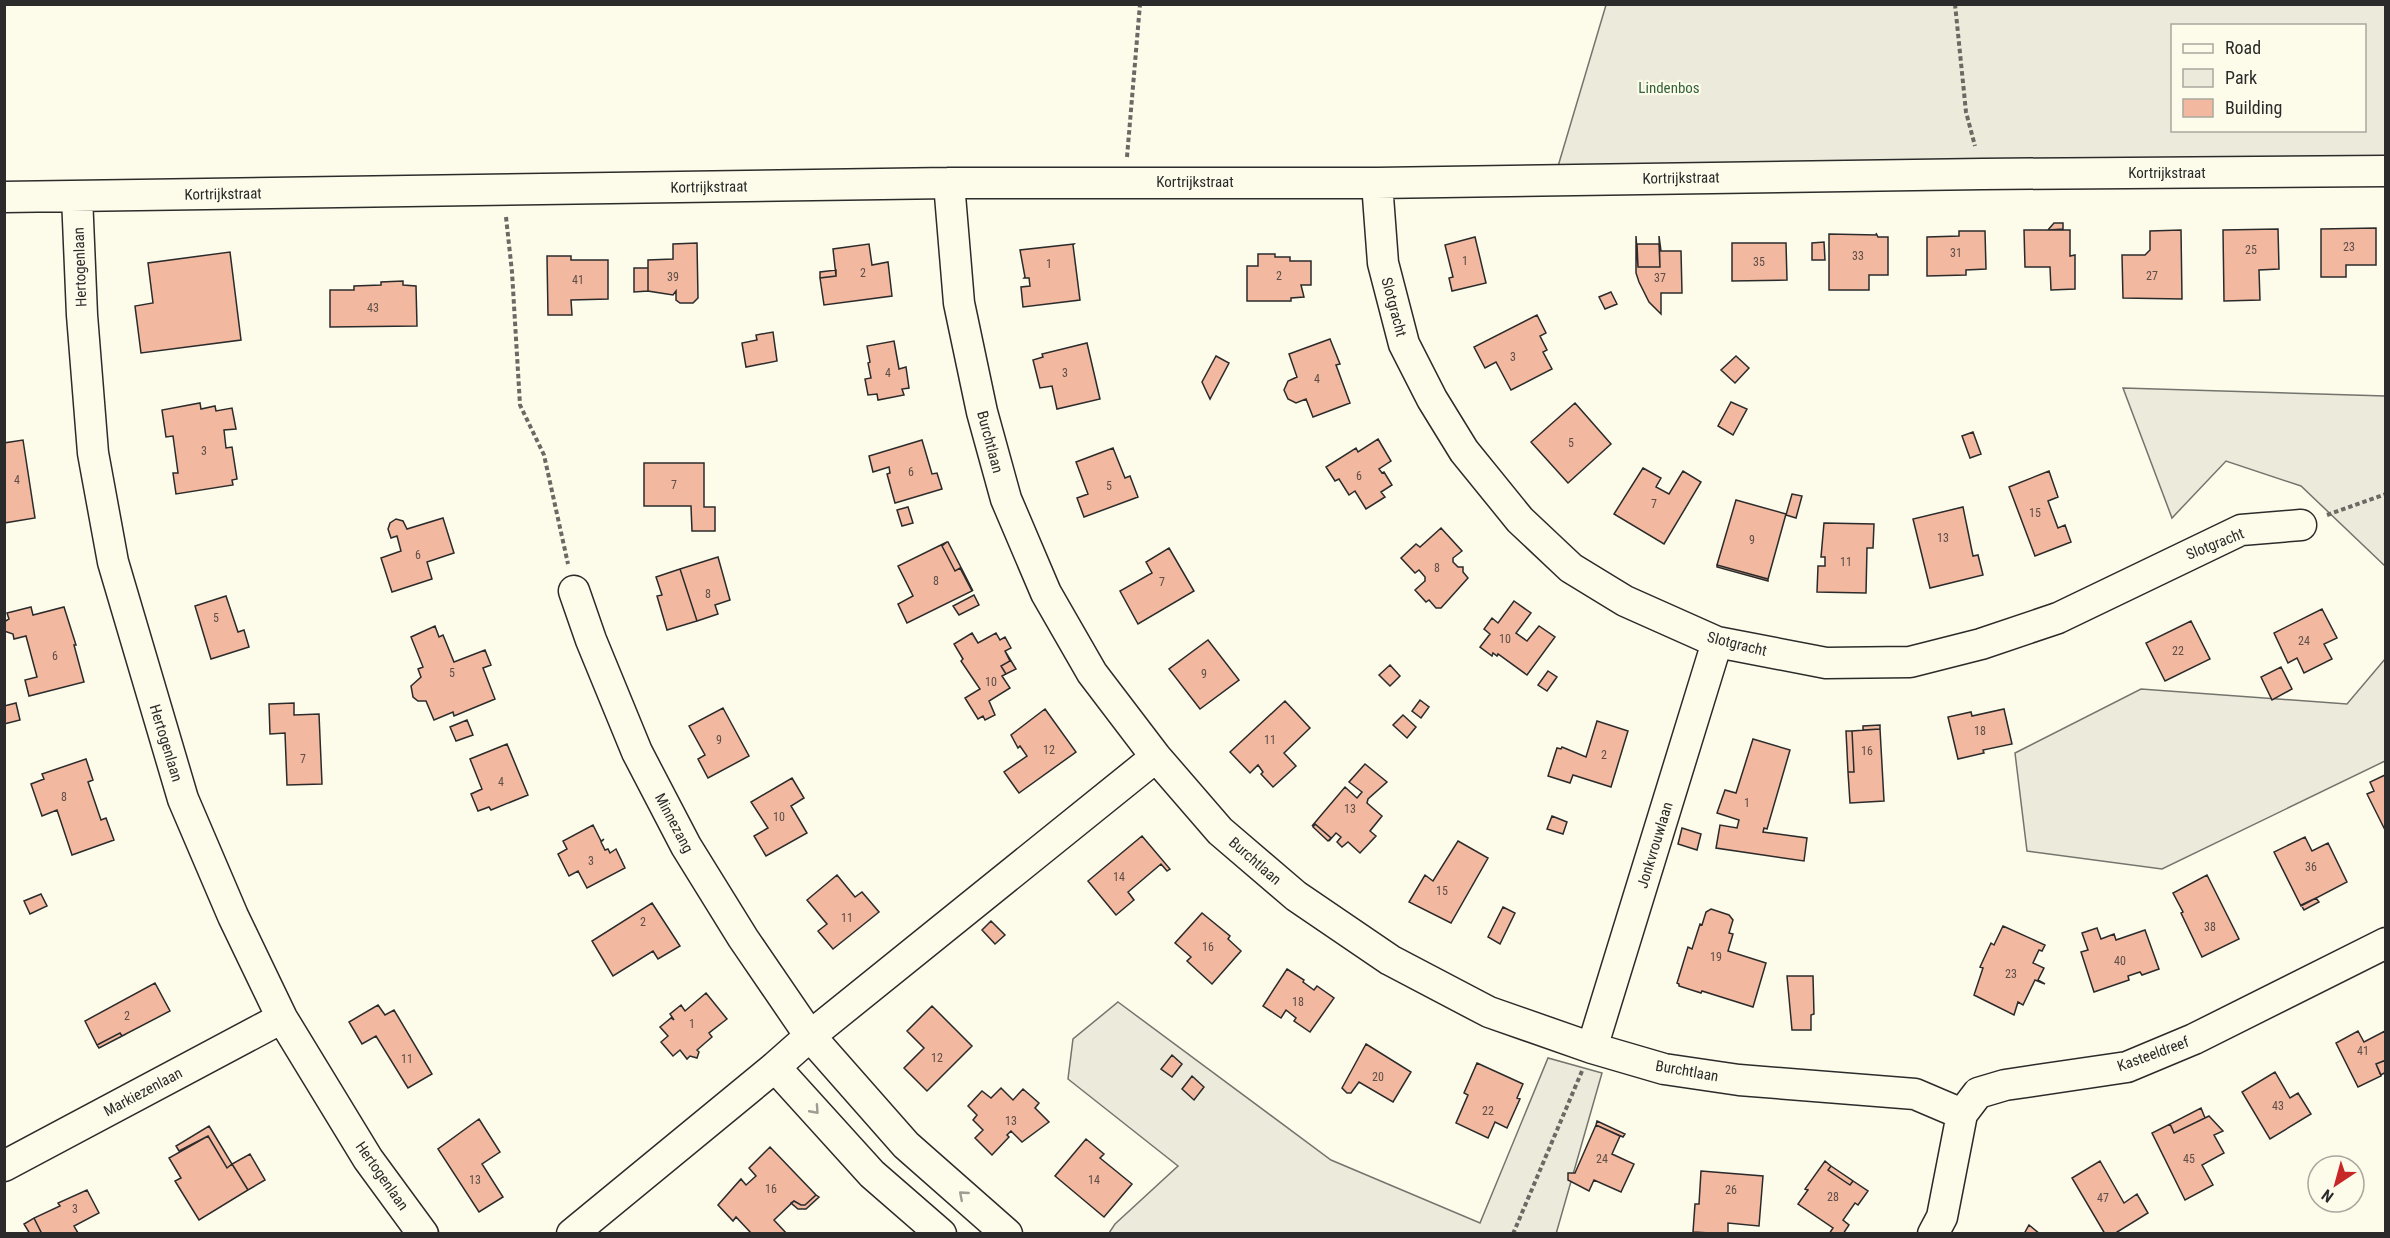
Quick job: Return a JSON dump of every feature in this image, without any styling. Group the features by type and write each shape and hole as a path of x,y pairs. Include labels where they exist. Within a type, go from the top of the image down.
{"street":[{"name":"Kortrijkstraat","path":"4,197 949,183 1377,183 2385,171"},
{"name":"Burchtlaan","path":"949,183 959,303 982,412 1006,499 1046,593 1092,673 1156,757 1220,831 1296,896 1390,960 1489,1012 1592,1048 1664,1069 1739,1080 1915,1094 1962,1114"},
{"name":"Slotgracht","path":"1377,183 1383,263 1404,344 1432,399 1464,452 1520,520 1571,568 1625,601 1717,642 1826,663 1910,662 1981,644 2058,618 2241,530 2301,525"},
{"name":"Hertogenlaan","path":"77,196 82,315 93,453 113,562 183,799 233,916 282,1018 368,1159 423,1233"},
{"name":"Minnezang","path":"574,591 591,640 637,752 686,846 743,938 810,1036 906,1145 1007,1233"},
{"name":"Jonkvrouwlaan","path":"1592,1048 1717,642"},
{"path":"572,1233 810,1036 1156,757"},
{"name":"Kasteeldreef","path":"1962,1114 1978,1093 2005,1085 2127,1067 2194,1039 2385,943"},
{"name":"Markiezenlaan","path":"4,1166 282,1018"},
{"path":"775,1067 872,1174 941,1233"},
{"path":"1933,1233 1942,1217 1962,1114"}],"path":[{"path":"1125,182 1140,4"},
{"path":"1955,4 1966,112 1982,174"},
{"path":"503,190 512,272 519,405 543,455 574,591"},
{"path":"2301,525 2385,494"},
{"path":"1513,1233 1592,1048"}],"green space":[{"name":"Lindenbos","path":"1606,5 2385,5 2385,162 1556,173"},
{"path":"2123,388 2385,396 2385,566 2301,486 2226,461 2172,518"},
{"path":"2385,659 2385,761 2162,869 2027,851 2015,753 2141,689 2347,704"},
{"path":"1118,1002 1331,1160 1480,1223 1548,1058 1602,1073 1556,1234 1109,1233 1115,1224 1178,1166 1068,1079 1073,1039"}],"building":[{"path":"2054,223 2063,223 2063,229 2048,230"},
{"path":"2376,228 2376,265 2346,265 2346,277 2321,277 2321,229"},
{"path":"2278,229 2279,269 2259,270 2260,300 2224,301 2223,230"},
{"path":"2024,230 2070,230 2070,256 2075,255 2075,289 2051,290 2050,267 2025,267"},
{"path":"2181,230 2182,299 2123,298 2122,255 2145,255 2150,250 2150,231"},
{"path":"1959,231 1985,231 1986,269 1966,270 1966,275 1927,276 1927,237 1959,236"},
{"path":"1829,234 1888,237 1888,275 1869,275 1869,290 1829,290"},
{"path":"1636,236 1638,267 1660,267 1659,236 1661,251 1681,251 1682,293 1661,293 1661,314 1649,302 1636,273"},
{"path":"1475,237 1486,283 1452,291 1449,278 1453,277 1445,245"},
{"path":"1824,242 1825,260 1812,260 1812,243"},
{"path":"697,243 698,298 693,303 680,303 676,300 676,291 673,295 648,291 648,260 673,259 673,244"},
{"path":"1732,243 1786,243 1787,280 1732,281"},
{"path":"869,244 872,265 888,262 892,296 824,305 820,278 836,276 833,249"},
{"path":"1074,244 1080,300 1023,307 1021,287 1030,286 1029,278 1024,278 1020,250"},
{"path":"1637,244 1659,244 1660,267 1638,267"},
{"path":"230,252 241,340 141,353 135,306 153,303 148,263"},
{"path":"1258,254 1290,257 1290,261 1311,261 1311,285 1301,285 1304,297 1291,298 1291,301 1247,301 1247,266 1258,266"},
{"path":"547,256 571,256 571,260 608,260 608,299 571,300 572,315 548,315"},
{"path":"634,268 648,268 648,291 634,292"},
{"path":"836,270 836,276 820,278 820,272"},
{"path":"403,281 403,285 416,286 417,326 330,327 330,290 354,290 354,286"},
{"path":"1611,292 1617,304 1605,309 1599,297"},
{"path":"1537,315 1546,333 1540,336 1547,350 1543,352 1552,369 1511,390 1496,362 1485,368 1474,347"},
{"path":"773,332 777,361 746,367 742,343 757,340 756,335"},
{"path":"1330,339 1340,364 1336,365 1350,403 1313,417 1306,399 1296,403 1288,399 1284,390 1288,381 1297,377 1289,354"},
{"path":"894,341 899,369 906,367 909,388 902,389 904,395 878,400 877,394 868,395 865,379 871,378 867,346"},
{"path":"1087,343 1100,399 1057,409 1052,386 1040,388 1033,360 1043,357 1042,354"},
{"path":"1216,356 1229,363 1210,399 1202,382"},
{"path":"1736,356 1749,368 1735,383 1721,370"},
{"path":"1731,402 1747,409 1733,435 1718,426"},
{"path":"200,403 201,409 215,406 216,411 232,408 236,429 224,430 226,448 232,447 237,479 232,480 233,485 176,494 173,473 178,473 173,436 166,437 162,410"},
{"path":"1575,403 1611,444 1568,483 1531,442"},
{"path":"1973,432 1981,454 1970,458 1962,436"},
{"path":"1378,439 1391,461 1379,469 1382,473 1384,472 1392,485 1381,492 1385,497 1366,509 1355,491 1349,495 1339,479 1335,481 1326,467 1356,448 1358,452"},
{"path":"23,440 35,518 4,523 4,443"},
{"path":"922,440 932,474 937,473 942,489 895,503 887,474 890,473 889,467 873,472 869,456"},
{"path":"1113,448 1125,478 1130,476 1138,497 1084,517 1077,498 1088,494 1076,462"},
{"path":"644,463 704,463 704,507 715,507 715,531 692,531 691,506 644,506"},
{"path":"1643,468 1661,478 1656,487 1669,494 1683,471 1701,482 1664,544 1614,514"},
{"path":"2049,471 2058,497 2048,501 2058,528 2065,525 2071,542 2035,556 2009,487"},
{"path":"1792,494 1802,496 1796,518 1786,515"},
{"path":"1736,500 1786,514 1768,579 1717,565"},
{"path":"908,507 913,523 902,526 897,510"},
{"path":"1963,507 1973,556 1978,555 1983,575 1930,588 1913,519"},
{"path":"443,518 454,553 427,562 432,579 392,592 381,558 401,551 397,536 391,538 388,529 390,523 396,519 403,521 407,529"},
{"path":"1824,523 1874,524 1873,548 1867,548 1866,593 1817,592 1818,566 1825,566 1825,557 1821,557"},
{"path":"1441,528 1462,551 1453,558 1453,562 1458,567 1463,567 1463,572 1468,578 1441,608 1436,608 1429,600 1426,602 1415,590 1425,581 1425,577 1419,570 1415,573 1401,558 1416,544 1420,547"},
{"path":"947,542 942,546 955,571 960,568 972,591 907,623 898,604 913,596 898,566"},
{"path":"947,542 973,591 960,568 955,571 942,546"},
{"path":"1169,548 1194,591 1138,624 1120,591 1152,573 1146,562"},
{"path":"718,557 730,600 715,605 718,614 697,621 680,569"},
{"path":"1717,565 1768,579 1768,581 1717,567"},
{"path":"680,569 697,621 667,630 657,596 662,595 656,577"},
{"path":"974,595 979,605 959,615 953,606"},
{"path":"226,596 238,632 244,630 249,647 211,659 195,606"},
{"path":"1514,601 1531,613 1516,633 1527,641 1539,626 1555,637 1527,675 1498,654 1497,656 1493,653 1492,656 1480,647 1490,634 1484,629 1492,618 1498,623"},
{"path":"31,607 33,615 64,607 76,645 74,645 84,682 29,696 25,680 37,677 26,636 14,639 13,634 4,631 4,622 9,619 7,613"},
{"path":"2322,609 2337,638 2324,644 2332,659 2304,673 2297,658 2288,663 2274,633"},
{"path":"2191,621 2210,659 2165,681 2146,643"},
{"path":"435,626 439,637 443,635 454,662 485,650 491,665 483,668 495,699 454,716 453,712 434,720 426,701 418,701 413,697 411,686 421,677 418,669 423,667 411,637"},
{"path":"972,633 978,643 996,633 1000,640 1005,637 1011,648 1005,651 1010,661 1001,666 1006,674 1002,676 1010,688 989,701 995,715 985,720 983,716 978,719 965,698 980,689 961,661 963,659 954,644"},
{"path":"1208,640 1239,680 1200,709 1169,669"},
{"path":"1005,651 1016,669 1006,674 1001,666 1010,661"},
{"path":"1390,665 1400,676 1390,686 1379,675"},
{"path":"2281,667 2292,689 2272,700 2261,677"},
{"path":"1548,671 1557,677 1547,691 1538,685"},
{"path":"1420,700 1429,707 1421,718 1412,711"},
{"path":"1285,701 1310,728 1284,753 1296,766 1273,787 1261,774 1263,772 1258,765 1250,773 1230,752"},
{"path":"16,703 20,720 4,724 4,706"},
{"path":"294,703 294,715 319,714 322,784 287,785 285,733 270,734 269,704"},
{"path":"723,708 749,756 708,778 698,759 705,755 689,726"},
{"path":"1045,709 1076,752 1019,793 1004,772 1027,756 1020,746 1018,748 1011,735"},
{"path":"2004,709 2012,744 1983,750 1984,753 1958,759 1948,717 1971,712 1972,716"},
{"path":"1403,715 1416,727 1407,738 1393,725"},
{"path":"467,720 473,735 456,741 450,727"},
{"path":"1597,721 1628,731 1611,787 1573,775 1570,783 1548,776 1557,748 1562,747 1586,757"},
{"path":"1880,725 1880,729 1863,730 1863,726"},
{"path":"1880,729 1884,801 1850,803 1848,772 1854,772 1852,731"},
{"path":"1846,731 1852,731 1854,772 1848,772"},
{"path":"1753,739 1790,750 1767,829 1764,828 1763,832 1807,838 1804,861 1716,848 1720,825 1737,828 1739,820 1717,813 1725,790 1736,793"},
{"path":"507,744 528,795 491,810 489,807 478,811 471,794 482,789 470,759"},
{"path":"86,759 93,780 88,782 101,820 106,818 114,840 72,855 57,810 42,816 31,784 44,779 42,774"},
{"path":"1365,764 1387,782 1368,799 1367,803 1382,816 1370,831 1376,836 1360,853 1348,842 1342,847 1337,842 1341,837 1336,833 1329,841 1331,838 1315,824 1312,826 1345,787 1357,798 1362,792 1349,782"},
{"path":"2385,775 2386,832 2367,794 2374,791 2370,782"},
{"path":"792,778 804,798 791,806 807,833 766,856 754,836 768,828 751,802"},
{"path":"1552,816 1567,822 1563,834 1547,829"},
{"path":"1315,824 1331,838 1328,841 1313,827"},
{"path":"593,825 601,841 604,839 601,842 605,850 608,849 610,853 616,849 625,868 587,888 578,871 569,876 558,854 567,849 563,841"},
{"path":"1682,828 1701,834 1697,850 1678,844"},
{"path":"1142,836 1170,869 1167,871 1161,864 1128,892 1134,900 1116,915 1088,881"},
{"path":"2305,837 2312,851 2328,843 2347,882 2301,906 2274,852"},
{"path":"1458,841 1488,858 1451,923 1409,902 1425,875 1433,881"},
{"path":"837,875 855,897 862,892 879,912 833,949 818,931 827,924 807,900"},
{"path":"2207,875 2239,939 2202,957 2173,893"},
{"path":"41,894 47,906 30,914 24,901"},
{"path":"2316,898 2319,902 2304,910 2301,905"},
{"path":"652,903 680,946 658,959 653,951 613,976 592,941"},
{"path":"1503,907 1515,913 1500,944 1488,937"},
{"path":"1711,909 1729,915 1733,920 1729,933 1733,934 1728,951 1766,963 1753,1007 1702,991 1701,993 1679,986 1677,983 1688,947 1692,949 1700,924 1702,925 1706,912"},
{"path":"1202,913 1230,936 1228,939 1241,951 1212,984 1187,961 1191,957 1175,943"},
{"path":"991,921 1005,935 995,944 982,930"},
{"path":"2003,926 2045,945 2042,951 2039,950 2033,963 2044,968 2038,980 2045,984 2035,980 2023,1005 2018,1002 2014,1015 1974,995 1983,968 1980,967 1991,943 1994,945"},
{"path":"2097,928 2101,939 2114,934 2116,940 2145,930 2159,969 2142,975 2140,972 2128,976 2129,980 2094,992 2081,952 2088,950 2082,933"},
{"path":"1287,969 1314,990 1317,986 1334,998 1310,1032 1294,1021 1296,1018 1286,1010 1281,1018 1263,1006"},
{"path":"1787,976 1813,976 1814,1014 1811,1015 1811,1030 1792,1030"},
{"path":"155,983 170,1011 122,1036 120,1033 97,1045 85,1021"},
{"path":"706,993 727,1019 709,1033 712,1037 697,1050 699,1052 697,1058 690,1056 687,1059 680,1050 673,1056 661,1042 668,1036 660,1027 671,1018 674,1020 670,1014 681,1005 685,1011"},
{"path":"378,1005 385,1015 394,1010 432,1074 408,1088 376,1036 362,1044 349,1022"},
{"path":"932,1006 972,1046 927,1091 904,1068 924,1048 907,1031"},
{"path":"2358,1031 2364,1042 2385,1031 2386,1060 2376,1064 2381,1076 2358,1087 2336,1043"},
{"path":"120,1033 122,1036 126,1034 99,1048 97,1045"},
{"path":"1366,1044 1411,1072 1393,1102 1359,1082 1351,1093 1347,1093 1342,1088"},
{"path":"1172,1055 1182,1064 1172,1077 1161,1069"},
{"path":"2386,1060 2386,1072 2381,1075 2376,1064"},
{"path":"1477,1063 1523,1084 1517,1098 1520,1099 1507,1128 1495,1122 1488,1138 1456,1123 1468,1095 1464,1093"},
{"path":"2275,1072 2290,1098 2298,1093 2311,1114 2270,1139 2242,1092"},
{"path":"1192,1076 1204,1087 1194,1100 1182,1089"},
{"path":"1001,1088 1013,1100 1023,1089 1039,1103 1035,1108 1049,1122 1022,1142 1011,1131 1007,1135 1009,1137 992,1155 975,1138 983,1130 973,1120 977,1115 968,1106 982,1091 991,1098"},
{"path":"2201,1108 2205,1118 2174,1133 2170,1124"},
{"path":"2209,1116 2223,1131 2214,1135 2224,1153 2202,1165 2213,1185 2185,1200 2152,1133 2170,1124 2174,1133"},
{"path":"479,1119 500,1152 482,1164 503,1197 479,1212 438,1149"},
{"path":"1597,1121 1625,1134 1623,1137 1596,1125"},
{"path":"1596,1125 1620,1136 1612,1154 1634,1164 1621,1192 1594,1180 1589,1191 1568,1180 1568,1173 1575,1173"},
{"path":"209,1126 232,1164 227,1168 208,1136 179,1151 176,1146"},
{"path":"208,1136 227,1168 232,1164 248,1190 199,1220 175,1181 181,1178 169,1158"},
{"path":"1086,1139 1104,1154 1100,1158 1132,1184 1104,1217 1055,1176"},
{"path":"770,1147 816,1195 805,1205 794,1201 774,1220 787,1234 752,1234 736,1217 733,1221 718,1205 741,1179 746,1185 756,1176 749,1168"},
{"path":"250,1154 265,1180 248,1190 232,1164"},
{"path":"1825,1161 1831,1166 1828,1170 1850,1185 1853,1181 1868,1191 1858,1205 1855,1203 1843,1220 1849,1225 1843,1234 1829,1234 1833,1228 1798,1204 1808,1190 1805,1189"},
{"path":"2100,1161 2124,1203 2137,1194 2148,1213 2114,1234 2105,1234 2072,1178"},
{"path":"1831,1166 1853,1181 1850,1185 1828,1170"},
{"path":"1701,1171 1763,1176 1759,1226 1728,1223 1728,1234 1693,1232 1695,1204 1699,1204"},
{"path":"87,1190 99,1213 74,1226 78,1233 76,1234 42,1234 34,1218 60,1206 58,1203"},
{"path":"816,1195 819,1197 806,1209 798,1209 791,1203 794,1201 805,1205"},
{"path":"34,1218 42,1234 30,1234 24,1224"},
{"path":"2029,1225 2040,1234 2024,1234"}]}
